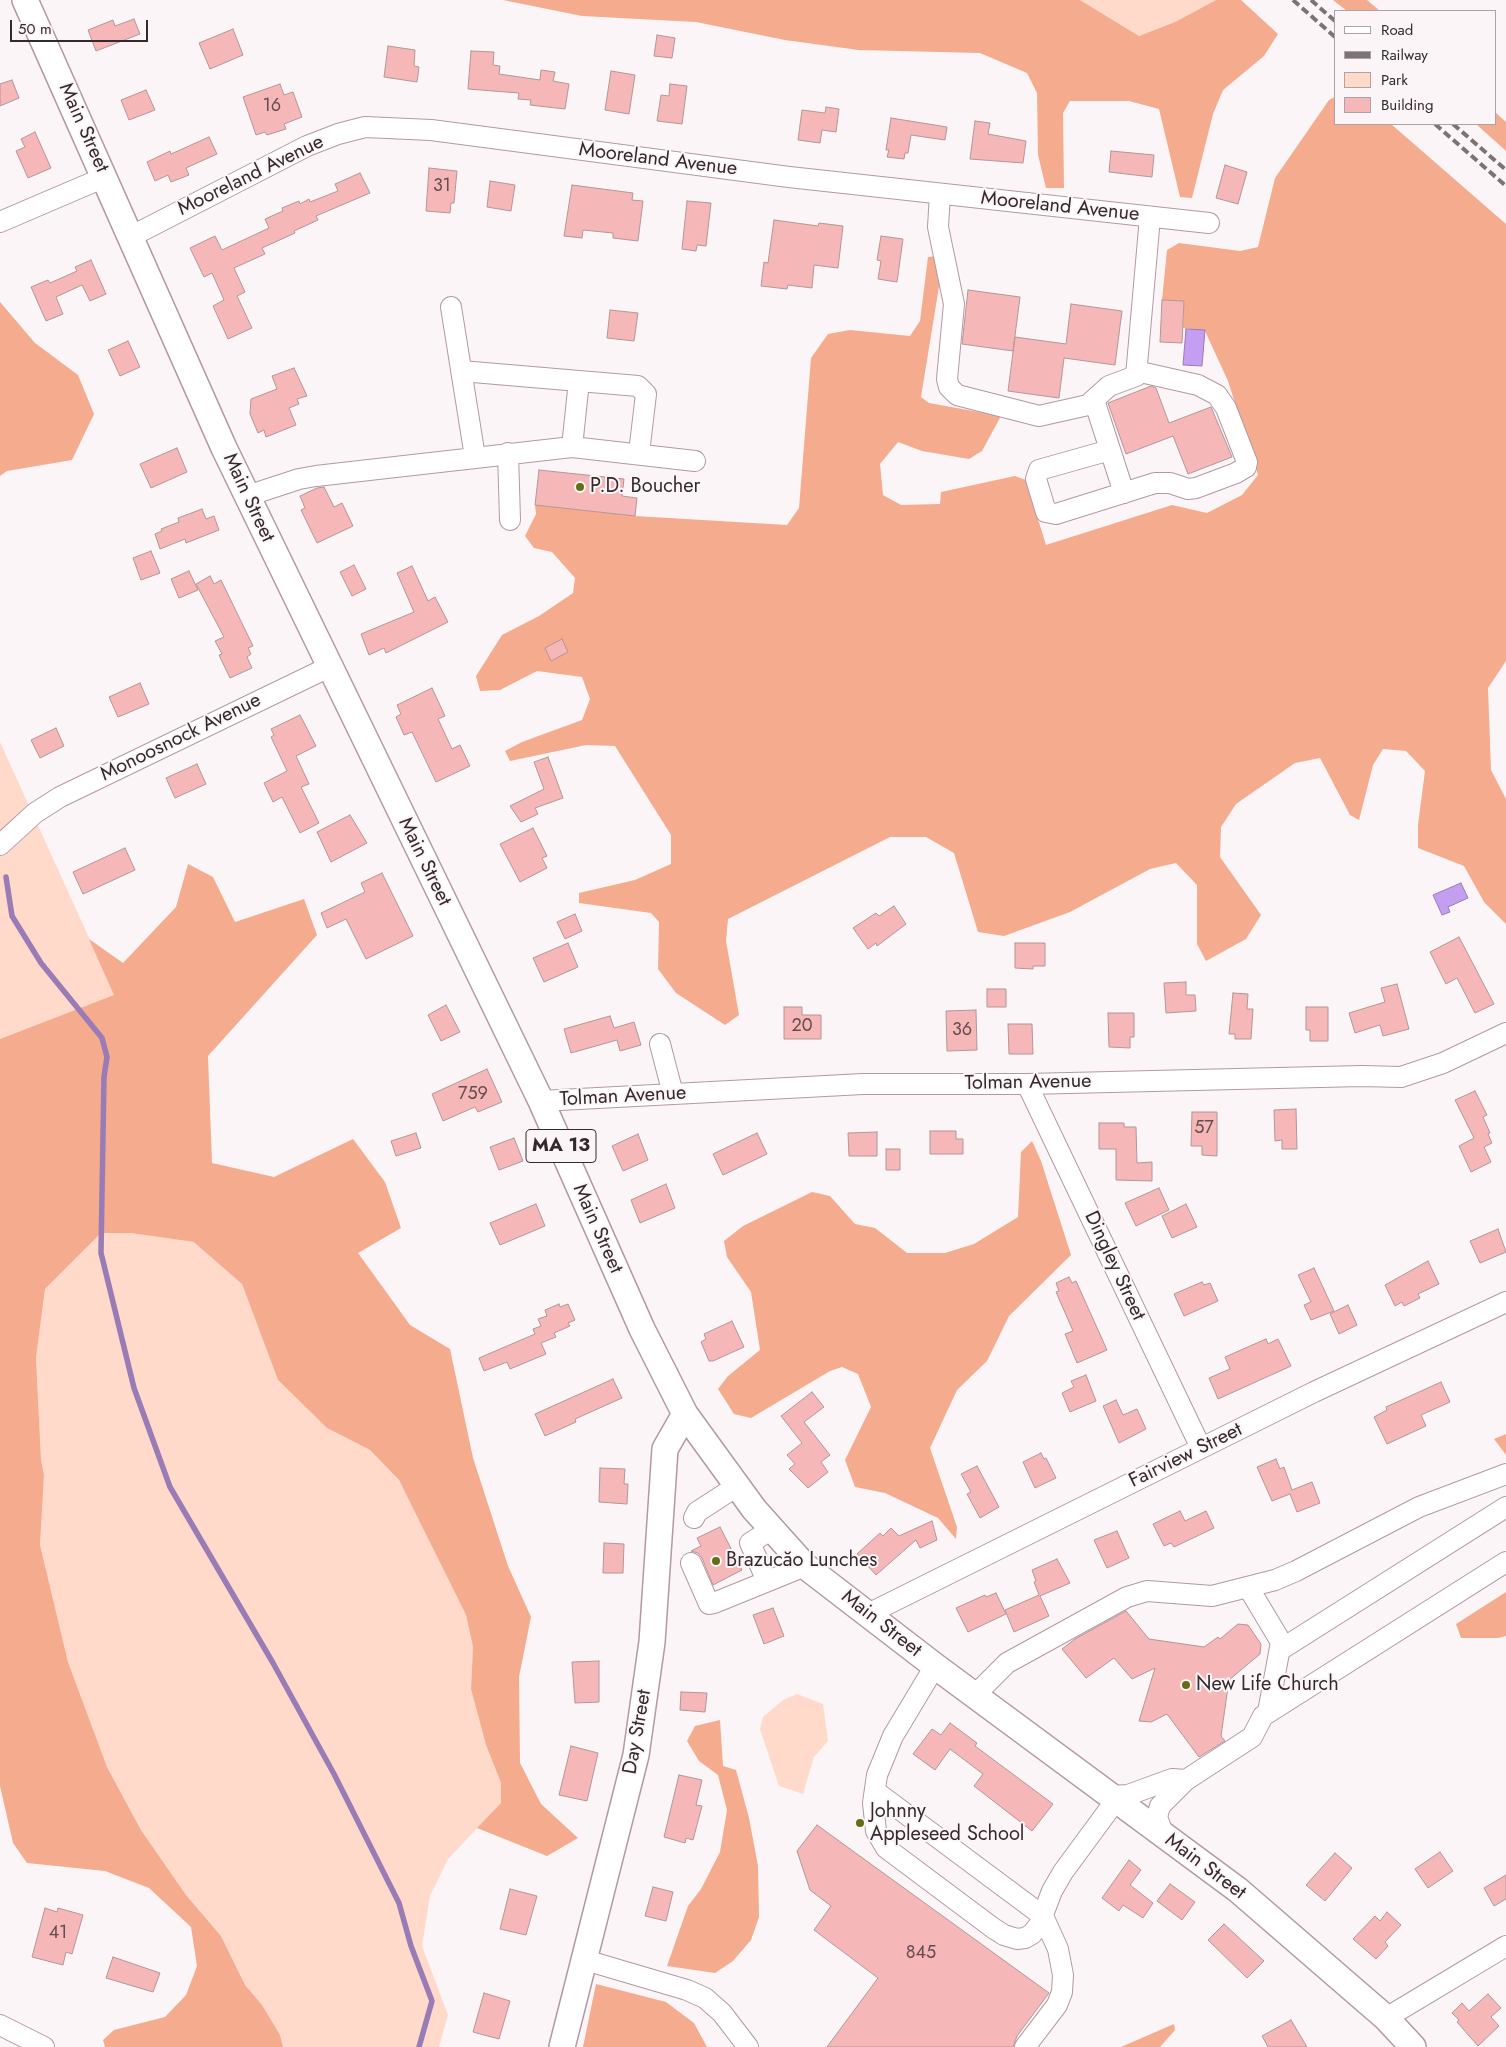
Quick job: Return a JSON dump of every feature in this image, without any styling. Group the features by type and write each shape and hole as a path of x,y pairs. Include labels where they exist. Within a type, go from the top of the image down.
{"main road":[{"name":"Main Street","path":"25,0 247,496 541,1101 638,1320 685,1414 737,1486 805,1566 935,1666 1238,1890 1386,2018 1413,2047"},
{"name":"Day Street","path":"562,2047 636,1754 652,1642 665,1449 685,1414"}],"street":[{"name":"Mooreland Avenue","path":"130,237 307,146 338,134 365,127 431,130 789,177 1209,223"},
{"path":"0,222 104,177"},
{"path":"940,194 938,227 954,304 947,379 952,390 957,395 1039,416 1088,405 1109,386 1136,376 1150,217"},
{"path":"451,307 475,457"},
{"path":"461,371 638,386 646,394 639,454"},
{"path":"1110,450 1040,470 1036,479 1046,512 1056,514 1162,483 1188,489 1196,488 1236,473 1246,466 1226,408 1217,396 1198,385 1136,372"},
{"path":"572,447 579,381"},
{"path":"1094,400 1124,493"},
{"path":"247,496 298,479 572,447 695,461"},
{"path":"508,454 510,520"},
{"name":"Monoosnock Avenue","path":"0,845 35,813 76,788 329,667"},
{"name":"Tolman Avenue","path":"541,1101 863,1084 1028,1084 1352,1076 1401,1077 1443,1063 1506,1033"},
{"path":"660,1044 673,1094"},
{"name":"Dingley Street","path":"1028,1084 1201,1448"},
{"name":"Fairview Street","path":"868,1614 1314,1392 1506,1302"},
{"path":"975,1695 1006,1663 1132,1595 1147,1591 1212,1596 1286,1576 1419,1507 1505,1474"},
{"path":"694,1518 697,1512 737,1486"},
{"path":"1280,1650 1506,1507"},
{"path":"767,1581 750,1543 772,1529"},
{"path":"1163,1836 1158,1811 1186,1780 1248,1741 1255,1732 1259,1720 1268,1712 1506,1562"},
{"path":"691,1563 709,1604 805,1566"},
{"path":"1248,1587 1280,1636 1280,1650 1268,1712"},
{"path":"935,1666 893,1736 878,1775 872,1803 876,1831 886,1848 1004,1935 1025,1938 1032,1934 1043,1916 1052,1891 1063,1872 1113,1798 1128,1795 1172,1779 1186,1780"},
{"path":"875,1791 1043,1916 1058,1949 1063,1975 1062,1992 1057,2005 1025,2047"},
{"path":"1386,2018 1506,1946"},
{"path":"585,1960 687,1990 705,1998 722,2014 748,2047"},
{"path":"0,2025 44,2047"}],"green space":[{"path":"1080,0 1216,0 1175,22 1139,36"},
{"path":"0,742 115,995 0,1039"},
{"path":"101,1233 131,1233 201,1243 242,1284 278,1380 327,1428 370,1450 399,1480 466,1615 473,1647 471,1689 486,1745 501,1783 501,1803 448,1859 430,1896 422,1946 448,2015 439,2047 283,2047 280,2035 262,2005 245,1985 221,1936 186,1895 141,1830 107,1767 68,1662 40,1545 44,1475 41,1460 36,1358 45,1289"},
{"path":"797,1694 823,1704 828,1741 814,1757 803,1794 779,1786 760,1729 763,1717 783,1700"}],"shaded area":[{"path":"503,0 1080,0 1139,36 1175,22 1216,0 1241,0 1278,34 1264,56 1223,90 1213,114 1192,198 1180,197 1159,109 1129,101 1070,101 1063,113 1064,188 1046,188 1038,155 1037,93 1027,73 980,53 859,50 785,40 696,22 582,16"},
{"path":"1333,0 1367,0 1379,10 1346,10"},
{"path":"1334,98 1334,125 1392,125 1506,224 1506,661 1488,688 1491,770 1506,799 1506,924 1484,902 1464,866 1418,848 1418,825 1425,771 1406,751 1383,749 1373,765 1359,820 1350,815 1320,758 1295,763 1236,804 1221,827 1220,857 1261,915 1246,939 1206,961 1197,944 1197,885 1176,863 1150,869 1070,912 1004,936 978,932 954,853 926,837 890,837 728,919 726,941 739,1015 725,1025 676,993 658,969 659,922 651,913 579,903 579,893 635,880 671,864 671,835 615,746 586,745 510,761 505,751 522,742 582,720 590,699 582,677 537,671 500,690 480,691 476,676 502,635 539,616 573,593 575,578 552,552 534,548 525,536 536,514 535,505 635,516 787,525 799,508 811,358 828,334 850,330 910,336 920,321 928,257 938,256 942,268 921,397 929,403 1001,416 982,451 969,459 922,451 898,442 880,464 883,495 901,505 940,504 941,492 1015,476 1026,480 1046,545 1172,505 1207,513 1242,495 1258,475 1228,381 1205,331 1183,328 1184,301 1162,300 1167,250 1179,243 1240,251 1258,247 1275,178 1329,100"},
{"path":"1496,113 1506,122 1506,151 1477,125 1496,125"},
{"path":"0,302 35,343 78,375 94,414 72,460 7,471 0,476"},
{"path":"1186,329 1205,330 1202,366 1183,365"},
{"path":"188,864 213,877 235,922 304,899 317,935 208,1056 212,1163 274,1177 353,1139 385,1182 401,1228 358,1253 410,1325 450,1349 473,1458 508,1566 531,1617 519,1677 520,1763 541,1804 578,1838 547,1856 477,1828 501,1803 501,1783 486,1745 471,1689 473,1647 466,1615 399,1480 370,1450 327,1428 278,1380 242,1284 194,1242 131,1233 101,1233 45,1289 36,1358 41,1460 44,1475 40,1545 68,1662 107,1767 141,1830 186,1895 221,1936 245,1985 262,2005 280,2035 283,2047 105,2047 103,2040 114,2030 165,2017 186,1995 197,1966 191,1927 149,1888 105,1871 27,1863 13,1843 0,1786 0,1039 114,995 89,939 123,963 176,907"},
{"path":"1461,883 1468,898 1448,907 1450,912 1442,915 1433,895"},
{"path":"1032,1141 1041,1161 1071,1255 1009,1316 987,1361 957,1390 930,1448 957,1527 956,1539 938,1518 885,1493 855,1487 845,1460 871,1407 858,1374 842,1367 830,1371 751,1418 734,1414 718,1389 728,1376 760,1350 751,1292 727,1257 724,1241 743,1226 812,1192 830,1196 855,1224 875,1228 907,1253 945,1253 974,1244 1018,1217 1021,1152"},
{"path":"1506,1434 1506,1455 1494,1439"},
{"path":"1506,1592 1506,1636 1498,1638 1461,1638 1456,1624"},
{"path":"720,1720 723,1766 736,1770 749,1818 758,1866 759,1917 751,1940 733,1961 715,1973 667,1966 688,1906 701,1889 720,1852 727,1810 718,1775 699,1761 687,1741 695,1726"},
{"path":"596,1984 666,2002 694,2023 707,2047 583,2047"},
{"path":"1174,2024 1175,2030 1160,2047 1121,2047"}],"building":[{"path":"134,19 140,34 96,51 88,30 113,20 115,26"},
{"path":"233,29 243,55 210,69 199,43"},
{"path":"657,35 675,38 672,58 654,56"},
{"path":"388,46 415,50 414,66 419,67 417,82 384,77"},
{"path":"471,51 494,52 493,65 500,66 499,74 540,80 541,70 555,72 553,81 569,84 565,109 530,105 531,100 518,99 519,93 468,89"},
{"path":"611,71 635,75 629,114 605,110"},
{"path":"12,80 19,98 0,106 0,84"},
{"path":"280,84 284,95 293,92 302,117 284,124 286,129 267,135 265,132 256,135 243,97"},
{"path":"670,84 687,86 682,124 657,121 661,95 669,96"},
{"path":"146,90 155,110 129,120 121,100"},
{"path":"826,107 839,109 836,132 822,130 820,143 798,140 802,110 825,113"},
{"path":"891,118 947,127 945,140 911,135 908,153 905,153 904,159 887,157 889,150 886,150"},
{"path":"975,121 990,123 988,134 1026,141 1023,163 970,159"},
{"path":"35,132 51,168 28,178 16,151 25,147 21,139"},
{"path":"209,137 217,154 186,168 189,175 171,182 168,175 155,181 147,162 170,151 171,154"},
{"path":"1111,151 1154,155 1152,177 1109,172"},
{"path":"1225,165 1247,172 1238,204 1216,198"},
{"path":"429,168 457,171 454,203 451,203 450,213 426,211"},
{"path":"360,173 370,193 316,216 318,220 262,248 265,254 234,268 245,292 237,296 252,328 228,339 213,306 224,300 212,273 204,277 190,248 215,236 222,250 269,228 265,219 283,211 282,208 299,201 300,204 309,199 310,202 338,191 335,184"},
{"path":"490,181 515,185 511,211 487,207"},
{"path":"572,185 633,193 632,200 643,201 638,241 613,238 613,233 583,230 582,238 564,236"},
{"path":"687,201 711,203 706,246 697,245 696,251 682,249"},
{"path":"774,220 818,226 819,223 843,226 838,268 814,265 812,288 788,285 787,289 761,286 764,262 768,263"},
{"path":"881,236 903,239 897,282 878,279 881,261 877,260"},
{"path":"91,260 106,294 90,301 82,285 56,297 63,314 46,321 31,287 48,280 50,283 77,271 75,267"},
{"path":"968,290 1020,297 1013,351 962,344"},
{"path":"1162,300 1184,301 1182,343 1160,342"},
{"path":"1071,304 1122,311 1115,365 1064,358 1059,398 1008,391 1015,337 1066,344"},
{"path":"610,310 638,313 634,341 607,338"},
{"path":"128,341 140,367 120,376 108,350"},
{"path":"294,368 307,396 297,399 299,404 289,408 296,425 266,437 264,430 258,433 250,414 251,399 277,389 272,376"},
{"path":"1151,386 1156,388 1169,423 1211,407 1232,457 1188,474 1173,436 1126,454 1108,403"},
{"path":"177,448 187,472 151,488 140,464"},
{"name":"P.D. Boucher","path":"539,470 624,479 622,496 637,498 635,516 535,505"},
{"path":"324,487 334,507 342,503 353,526 317,543 301,510 305,508 300,496 317,488"},
{"path":"202,509 206,519 214,516 219,530 186,543 185,539 160,549 155,534 162,531 161,529 179,522 178,518"},
{"path":"151,551 160,573 141,580 133,558"},
{"path":"354,565 366,589 352,596 340,572"},
{"path":"412,566 428,601 435,597 448,622 386,653 384,648 369,655 361,634 414,612 397,573"},
{"path":"189,571 198,590 179,598 171,579"},
{"path":"210,576 214,584 221,580 253,646 248,648 251,654 247,657 252,668 230,678 219,655 222,654 215,641 224,637 196,584"},
{"path":"562,639 568,652 551,661 545,648"},
{"path":"140,683 149,704 118,717 109,697"},
{"path":"432,688 445,716 438,719 452,749 460,745 470,766 436,782 412,732 404,735 396,717 401,714 397,705"},
{"path":"300,715 316,746 296,756 309,784 301,787 319,823 300,833 282,797 273,802 264,783 287,771 271,737 274,735 271,729"},
{"path":"56,728 64,746 40,758 31,740"},
{"path":"548,757 563,798 535,808 538,814 521,822 510,806 544,789 534,762"},
{"path":"197,764 206,784 175,798 166,778"},
{"path":"350,815 367,843 331,862 317,832"},
{"path":"533,828 547,856 542,858 547,868 520,882 500,844"},
{"path":"125,848 135,870 83,894 73,872"},
{"path":"382,873 413,936 366,959 346,919 327,928 321,913 365,892 361,883"},
{"path":"894,906 906,924 877,946 876,943 868,949 853,928 876,913 879,916"},
{"path":"575,914 582,931 565,939 557,922"},
{"path":"1459,937 1494,1004 1475,1013 1457,978 1446,984 1430,952"},
{"path":"568,943 578,967 544,982 533,958"},
{"path":"1015,943 1045,943 1045,966 1033,966 1033,969 1015,968"},
{"path":"1186,982 1186,995 1195,995 1196,1011 1166,1013 1164,983"},
{"path":"1397,984 1409,1029 1383,1036 1380,1025 1355,1033 1349,1013 1385,1002 1381,988"},
{"path":"987,989 1006,989 1006,1007 987,1007"},
{"path":"1233,993 1248,994 1247,1009 1253,1009 1251,1039 1235,1039 1235,1034 1229,1034"},
{"path":"446,1005 460,1032 441,1041 428,1015"},
{"path":"784,1007 802,1007 802,1015 821,1015 821,1039 784,1039"},
{"path":"1306,1007 1328,1007 1328,1041 1310,1041 1310,1030 1306,1030"},
{"path":"976,1010 977,1050 947,1051 946,1011"},
{"path":"1108,1013 1134,1013 1134,1037 1130,1037 1130,1048 1109,1047"},
{"path":"610,1016 614,1028 634,1022 641,1045 620,1051 617,1040 571,1053 564,1029"},
{"path":"1008,1024 1032,1024 1033,1054 1009,1054"},
{"path":"487,1069 502,1102 478,1112 475,1107 443,1121 432,1094"},
{"path":"1475,1091 1487,1115 1483,1117 1492,1143 1484,1147 1491,1162 1471,1172 1459,1146 1474,1138 1455,1100"},
{"path":"1296,1109 1297,1149 1282,1149 1282,1140 1275,1141 1274,1110"},
{"path":"1192,1112 1217,1112 1217,1156 1202,1155 1202,1146 1191,1146"},
{"path":"1099,1123 1124,1123 1124,1127 1136,1127 1137,1163 1152,1162 1152,1181 1116,1180 1116,1149 1099,1149"},
{"path":"930,1131 956,1131 956,1139 963,1139 963,1154 930,1154"},
{"path":"877,1132 877,1156 849,1156 848,1133"},
{"path":"416,1133 421,1148 396,1156 391,1141"},
{"path":"757,1133 767,1154 723,1175 713,1154"},
{"path":"638,1134 648,1160 623,1171 612,1146"},
{"path":"514,1138 523,1161 499,1170 490,1147"},
{"path":"886,1149 900,1149 900,1170 886,1170"},
{"path":"666,1184 675,1208 640,1223 631,1200"},
{"path":"1159,1188 1169,1210 1136,1226 1125,1203"},
{"path":"536,1204 545,1226 500,1245 490,1223"},
{"path":"1186,1204 1197,1227 1172,1238 1162,1216"},
{"path":"1498,1229 1506,1252 1480,1263 1470,1241"},
{"path":"1428,1261 1439,1284 1418,1294 1420,1298 1404,1306 1402,1302 1395,1306 1385,1285"},
{"path":"1314,1268 1334,1311 1311,1320 1304,1305 1311,1302 1298,1275"},
{"path":"1069,1277 1072,1283 1076,1281 1107,1350 1077,1363 1065,1334 1073,1331 1056,1292 1059,1291 1056,1283"},
{"path":"1202,1282 1204,1285 1210,1283 1218,1301 1184,1316 1174,1294"},
{"path":"559,1304 560,1307 568,1304 575,1320 568,1323 570,1326 554,1333 556,1337 541,1343 546,1354 510,1369 507,1362 484,1371 479,1358 535,1334 533,1329 541,1326 538,1319 547,1316 545,1310"},
{"path":"1348,1305 1357,1325 1339,1334 1330,1314"},
{"path":"732,1321 744,1347 709,1361 701,1342 706,1339 704,1334"},
{"path":"1266,1339 1268,1344 1278,1339 1291,1366 1218,1399 1209,1378 1230,1369 1225,1357"},
{"path":"1086,1375 1096,1401 1070,1412 1062,1393 1074,1387 1071,1381"},
{"path":"613,1379 622,1398 575,1419 576,1422 545,1436 535,1414"},
{"path":"1441,1382 1450,1402 1421,1415 1426,1426 1387,1444 1374,1417 1387,1410 1386,1407"},
{"path":"812,1392 824,1407 804,1422 830,1455 821,1462 828,1472 808,1488 789,1469 795,1464 787,1455 802,1443 781,1416"},
{"path":"1116,1400 1123,1415 1137,1409 1146,1429 1119,1443 1103,1406"},
{"path":"1041,1453 1044,1459 1046,1458 1056,1478 1035,1488 1023,1462"},
{"path":"1276,1459 1280,1469 1284,1467 1292,1490 1312,1482 1320,1503 1297,1512 1290,1494 1272,1501 1257,1467"},
{"path":"977,1466 999,1507 980,1518 967,1494 971,1492 961,1474"},
{"path":"600,1468 625,1469 624,1484 628,1484 627,1504 599,1502"},
{"path":"1180,1511 1185,1521 1206,1511 1214,1528 1174,1547 1171,1543 1164,1546 1153,1524"},
{"path":"932,1521 937,1540 920,1548 916,1540 876,1575 857,1554 880,1533 883,1536 891,1528 899,1536"},
{"name":"Brazucăo Lunches","path":"720,1527 742,1570 713,1585 702,1558 698,1553 691,1551 701,1546 697,1538"},
{"path":"1117,1531 1129,1558 1107,1568 1094,1540"},
{"path":"604,1543 624,1544 623,1573 603,1573"},
{"path":"1057,1559 1070,1583 1040,1596 1049,1616 1014,1632 1005,1610 1039,1595 1032,1570"},
{"path":"996,1593 1006,1614 968,1632 956,1608 985,1595 986,1597"},
{"path":"773,1608 784,1636 764,1644 753,1615"},
{"name":"New Life Church","path":"1126,1611 1149,1639 1204,1647 1218,1637 1220,1639 1238,1624 1248,1625 1261,1644 1260,1654 1229,1680 1221,1736 1225,1741 1199,1757 1167,1714 1151,1722 1139,1721 1155,1668 1132,1679 1114,1658 1086,1678 1062,1649 1075,1639"},
{"path":"599,1661 599,1702 575,1703 572,1662"},
{"path":"681,1692 707,1693 705,1712 680,1710"},
{"path":"950,1723 977,1743 975,1746 1053,1804 1032,1831 974,1786 983,1774 950,1749 935,1770 913,1754 932,1729 941,1735"},
{"path":"571,1746 598,1753 587,1801 559,1795"},
{"path":"679,1775 702,1780 696,1805 702,1806 693,1840 686,1838 685,1843 664,1837"},
{"path":"817,1825 1049,1993 1017,2036 1013,2047 827,2047 878,1978 814,1930 831,1906 810,1890 797,1851"},
{"path":"1440,1852 1453,1871 1428,1888 1415,1869"},
{"path":"1335,1853 1352,1868 1325,1901 1306,1885"},
{"path":"1129,1860 1141,1870 1130,1885 1153,1903 1143,1918 1123,1905 1119,1911 1102,1898"},
{"path":"1506,1875 1506,1899 1494,1906 1484,1888"},
{"path":"1170,1884 1195,1902 1182,1920 1157,1901"},
{"path":"653,1887 673,1892 666,1921 645,1916"},
{"path":"510,1889 537,1896 526,1935 500,1929"},
{"path":"45,1908 57,1912 58,1908 83,1915 72,1954 66,1952 63,1965 32,1957"},
{"path":"1387,1912 1401,1925 1385,1942 1388,1946 1376,1959 1353,1939 1375,1916 1380,1921"},
{"path":"1224,1924 1264,1961 1247,1978 1208,1940"},
{"path":"113,1957 160,1973 153,1992 106,1978"},
{"path":"484,1993 510,2001 499,2039 473,2032"},
{"path":"1488,1994 1501,2008 1491,2017 1499,2026 1478,2046 1457,2022 1459,2020 1452,2013 1462,2003 1469,2011"},
{"path":"1291,2020 1307,2047 1268,2047 1262,2036"}],"waterway":[{"path":"6,877 12,916 41,963 102,1038 107,1057 104,1077 101,1253 134,1388 170,1487 273,1663 334,1774 399,1903 411,1946 432,2001 419,2047"}],"railway":[{"path":"1293,0 1334,36"},
{"path":"1311,0 1334,20"},
{"path":"1436,125 1506,186"},
{"path":"1454,125 1506,170"}],"place":[{"name":"P.D. Boucher","path":"580,487"},
{"name":"Brazucăo Lunches","path":"716,1561"},
{"name":"New Life Church","path":"1186,1685"},
{"name":"Johnny Appleseed School","path":"860,1823"}]}
